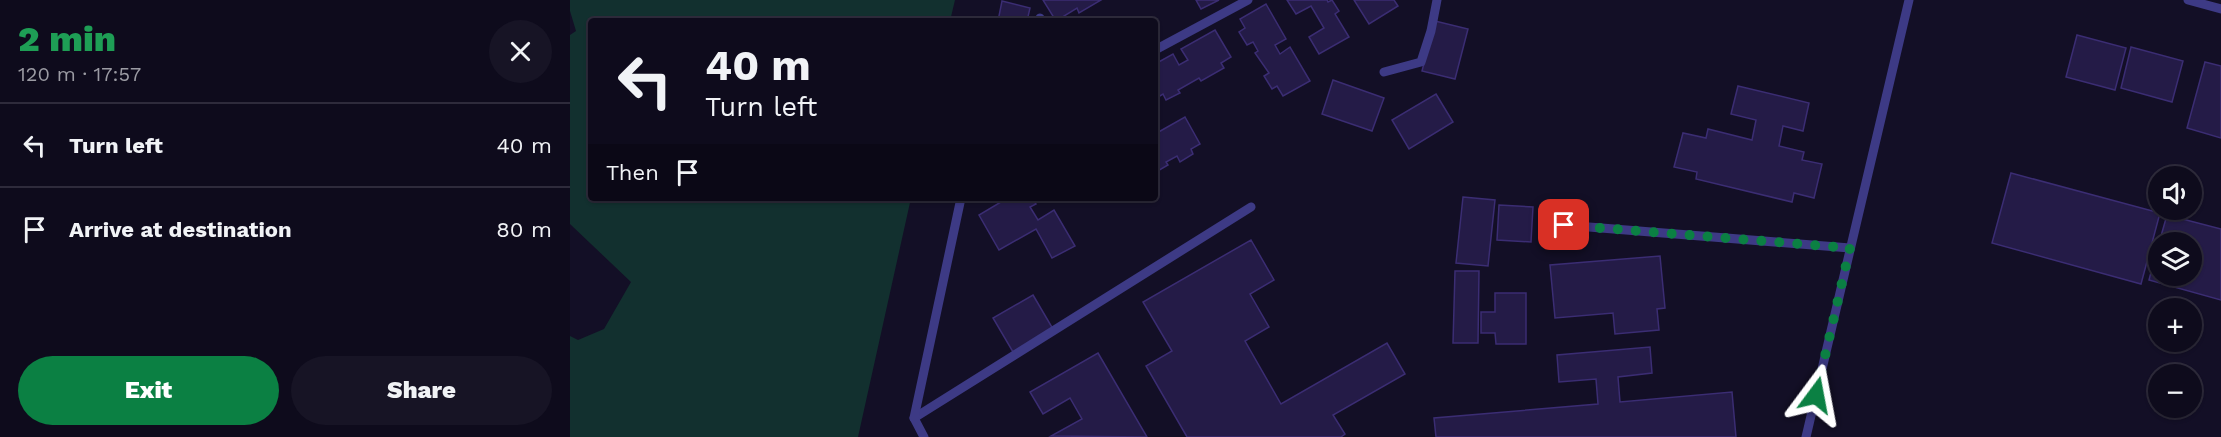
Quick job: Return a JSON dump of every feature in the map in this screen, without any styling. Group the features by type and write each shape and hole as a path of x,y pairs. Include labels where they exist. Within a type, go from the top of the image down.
{"lane":[{"path":"1158,48 1248,0"},
{"path":"1384,72 1421,62 1431,31 1437,0"},
{"path":"1806,437 1909,0"},
{"path":"2188,0 2221,9"},
{"path":"924,437 914,418 960,201"},
{"path":"914,418 1251,207"},
{"path":"1564,225 1850,248"}],"green space":[{"path":"570,0 955,0 951,18 588,18 588,201 910,201 858,437 570,437 570,336 578,340 604,329 631,282 570,224 570,35 576,31 570,11"}],"building":[{"path":"1043,0 1101,0 1079,13 1077,8 1061,18 1054,18"},
{"path":"1196,0 1219,0 1201,9"},
{"path":"1287,0 1327,0 1328,2 1332,0 1339,11 1335,14 1349,37 1319,54 1309,37 1324,28 1311,6 1296,14"},
{"path":"1354,0 1394,0 1398,6 1369,24"},
{"path":"1002,1 1030,8 1028,18 999,18"},
{"path":"1266,4 1286,39 1275,45 1280,54 1290,47 1310,81 1283,96 1277,86 1272,89 1264,76 1269,73 1255,53 1258,51 1253,42 1247,45 1239,32 1245,28 1240,19"},
{"path":"1435,21 1468,29 1455,79 1422,71"},
{"path":"1215,30 1231,57 1221,63 1224,68 1201,81 1199,78 1178,90 1180,93 1166,100 1163,94 1158,97 1158,62 1173,54 1179,65 1188,60 1181,49"},
{"path":"2077,35 2126,48 2115,90 2066,77"},
{"path":"2131,47 2183,61 2172,102 2121,88"},
{"path":"2205,62 2221,66 2221,138 2187,128"},
{"path":"1333,80 1384,98 1372,131 1322,114"},
{"path":"1738,86 1809,103 1803,131 1783,126 1779,146 1804,152 1802,160 1822,164 1814,198 1794,193 1792,202 1696,179 1697,172 1674,167 1683,133 1706,138 1708,129 1752,140 1756,120 1731,114"},
{"path":"1436,94 1453,122 1409,149 1392,120"},
{"path":"1185,117 1200,144 1191,149 1193,154 1180,162 1177,156 1166,162 1168,165 1158,171 1158,132"},
{"path":"2011,173 2148,210 2148,220 2158,220 2155,232 2148,232 2148,258 2141,284 1992,243"},
{"path":"1463,197 1495,200 1488,266 1456,263"},
{"path":"1034,201 1036,204 1030,207 1038,220 1054,210 1075,246 1052,258 1036,229 999,250 979,215 1001,202"},
{"path":"1499,205 1533,207 1531,242 1497,240"},
{"path":"2166,220 2186,220 2221,229 2221,300 2171,286 2202,286 2202,232 2162,232"},
{"path":"1251,240 1274,280 1250,294 1269,327 1245,341 1281,404 1387,343 1405,374 1333,415 1345,434 1341,437 1187,437 1146,366 1172,351 1143,302"},
{"path":"1660,256 1665,308 1657,309 1659,330 1615,334 1613,313 1555,318 1550,265"},
{"path":"1455,271 1479,271 1478,343 1453,343"},
{"path":"1495,293 1526,293 1526,344 1496,344 1495,333 1481,333 1481,312 1495,312"},
{"path":"1033,295 1053,329 1013,352 993,318"},
{"path":"1650,347 1652,373 1618,377 1620,402 1732,392 1736,437 1436,437 1434,418 1598,404 1596,379 1559,382 1557,355"},
{"path":"1098,353 1147,437 1051,436 1082,419 1070,398 1043,414 1030,392"}],"route":[{"path":"1564,225 1850,248 1816,395"}]}
